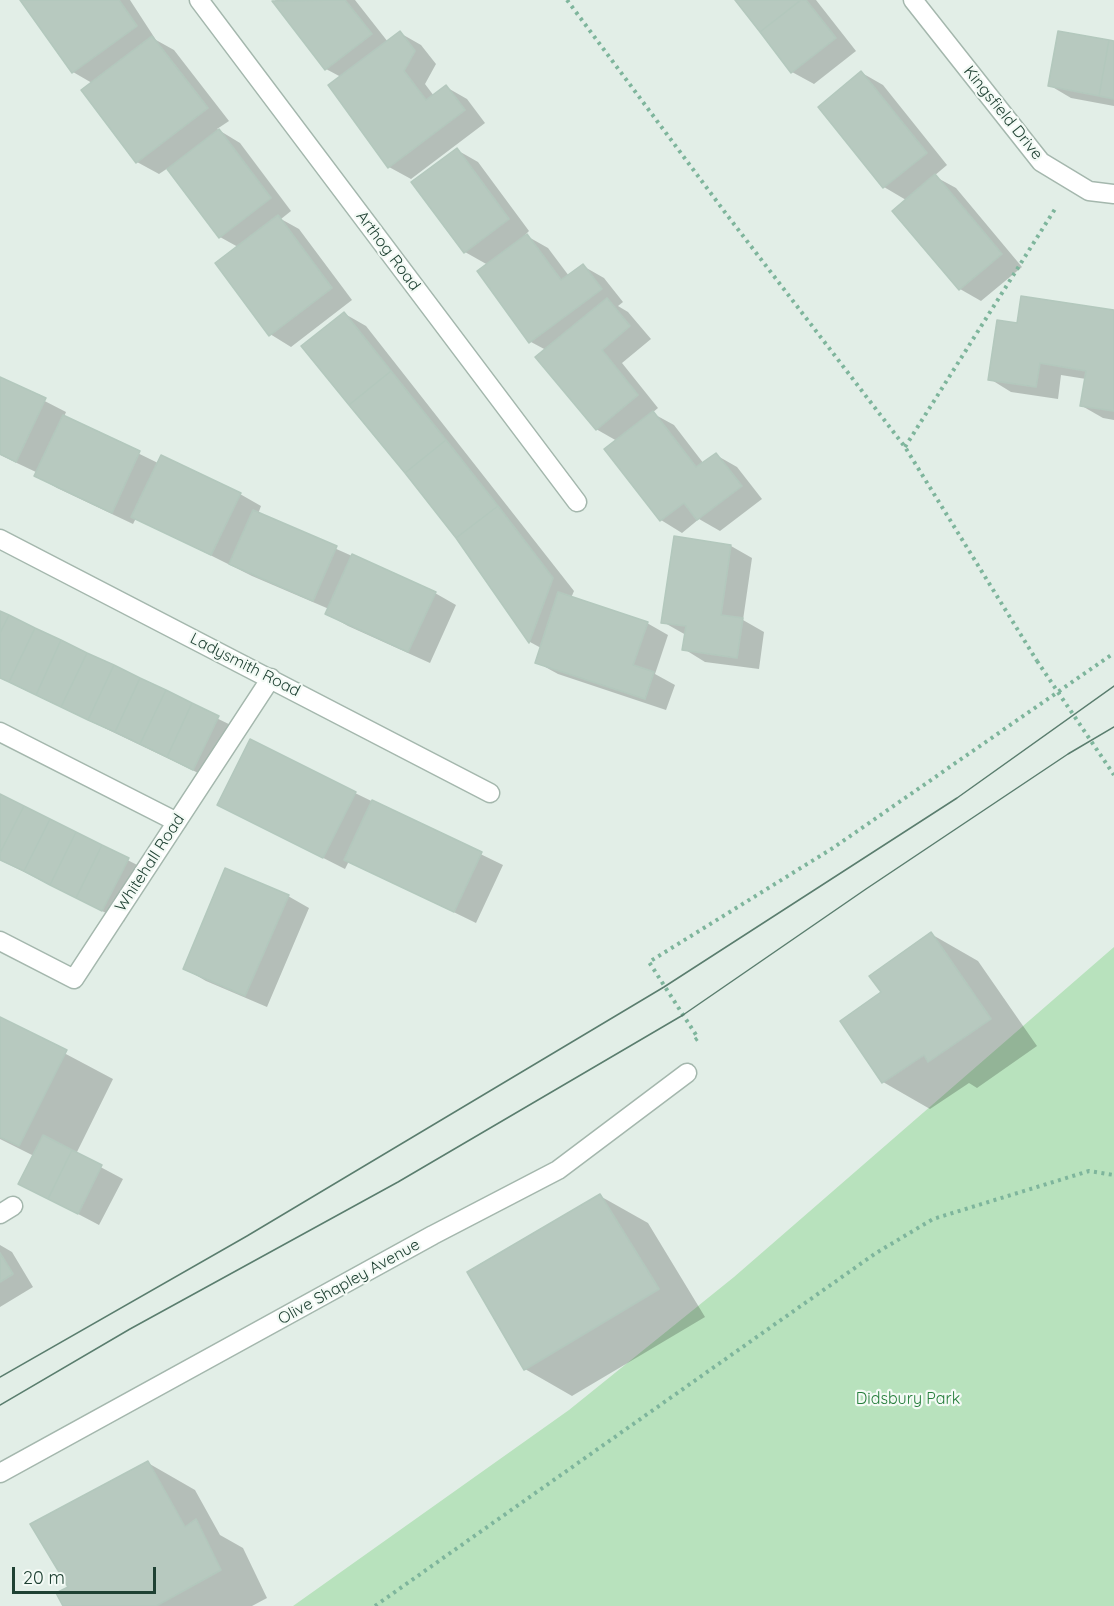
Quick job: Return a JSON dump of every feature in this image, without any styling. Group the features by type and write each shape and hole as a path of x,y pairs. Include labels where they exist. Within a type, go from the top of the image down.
{"street":[{"name":"Arthog Road","path":"199,0 577,502"},
{"name":"Kingsfield Drive","path":"913,0 1031,152 1070,182 1089,191 1114,194"},
{"name":"Ladysmith Road","path":"0,538 490,793"},
{"name":"Whitehall Road","path":"0,941 74,979 271,678"},
{"path":"0,732 177,822"},
{"name":"Olive Shapley Avenue","path":"0,1473 433,1235 558,1170 687,1073"}],"path":[{"path":"567,0 905,447 1037,661 1114,775"},
{"path":"905,447 1046,225 1070,182"},
{"path":"698,1038 649,962 833,848 1114,653"},
{"path":"375,1606 876,1253 933,1219 1089,1171 1114,1175"}],"green space":[{"name":"Didsbury Park","path":"1114,947 1114,1606 293,1606 569,1410 734,1277"}],"building":[{"path":"20,0 119,0 137,26 72,73"},
{"path":"345,0 372,34 325,70 272,1"},
{"path":"735,0 801,0 760,32"},
{"path":"801,0 806,0 836,38 791,73 760,32"},
{"path":"400,31 415,51 404,71 426,100 446,85 465,110 388,168 328,85"},
{"path":"1058,31 1109,40 1099,96 1048,86"},
{"path":"152,36 208,108 136,163 81,90"},
{"path":"1109,40 1114,41 1114,99 1099,96"},
{"path":"861,71 927,153 883,188 818,107"},
{"path":"219,129 271,198 219,238 167,169"},
{"path":"457,148 509,219 464,253 411,182"},
{"path":"935,174 1002,254 959,290 892,211"},
{"path":"278,215 332,288 269,336 215,263"},
{"path":"527,234 561,280 583,264 602,289 529,343 477,271"},
{"path":"1021,296 1114,310 1114,411 1080,406 1086,371 1040,363 1036,387 988,380 997,320 1017,323"},
{"path":"607,298 630,326 602,350 638,395 596,430 535,357"},
{"path":"344,312 391,371 349,405 301,346"},
{"path":"391,371 446,440 405,473 349,405"},
{"path":"0,377 46,398 16,462 0,454"},
{"path":"653,411 696,467 716,453 742,486 697,520 684,503 660,521 604,449"},
{"path":"63,415 140,451 112,513 34,476"},
{"path":"446,440 498,506 456,538 405,473"},
{"path":"161,455 241,493 211,555 131,517"},
{"path":"498,506 553,578 529,643 456,538"},
{"path":"253,510 337,546 313,601 229,564"},
{"path":"674,536 731,545 721,615 743,618 737,658 682,650 686,626 661,623"},
{"path":"352,554 436,592 408,652 325,614"},
{"path":"558,592 648,622 633,665 654,672 645,699 535,663"},
{"path":"0,611 9,615 0,633"},
{"path":"9,615 35,628 9,682 0,678 0,633"},
{"path":"35,628 61,640 36,695 9,682"},
{"path":"61,640 87,653 61,707 36,695"},
{"path":"87,653 114,665 88,720 61,707"},
{"path":"114,665 140,678 115,732 88,720"},
{"path":"140,678 166,690 140,744 115,732"},
{"path":"166,690 192,703 167,757 140,744"},
{"path":"192,703 219,716 193,770 167,757"},
{"path":"250,739 356,792 323,858 217,805"},
{"path":"0,794 24,806 0,853"},
{"path":"372,800 482,852 454,912 344,860"},
{"path":"24,806 50,819 24,871 0,860 0,853"},
{"path":"50,819 76,832 50,885 24,871"},
{"path":"76,832 102,845 76,898 50,885"},
{"path":"102,845 129,858 102,911 76,898"},
{"path":"225,868 289,895 245,996 183,969"},
{"path":"931,932 991,1019 928,1062 924,1055 882,1083 840,1021 881,992 869,976"},
{"path":"0,1017 67,1050 19,1146 0,1137"},
{"path":"43,1135 72,1150 48,1199 18,1184"},
{"path":"72,1150 102,1165 78,1214 48,1199"},
{"path":"600,1194 659,1289 524,1370 467,1272"},
{"path":"0,1253 13,1274 0,1282"},
{"path":"148,1461 185,1527 196,1519 221,1570 156,1606 63,1606 56,1593 68,1587 30,1524"}],"tram line":[{"path":"0,1377 247,1236 664,987 957,798 1114,686"},
{"path":"0,1405 130,1329 398,1182 683,1015 1068,754 1114,727"}]}
